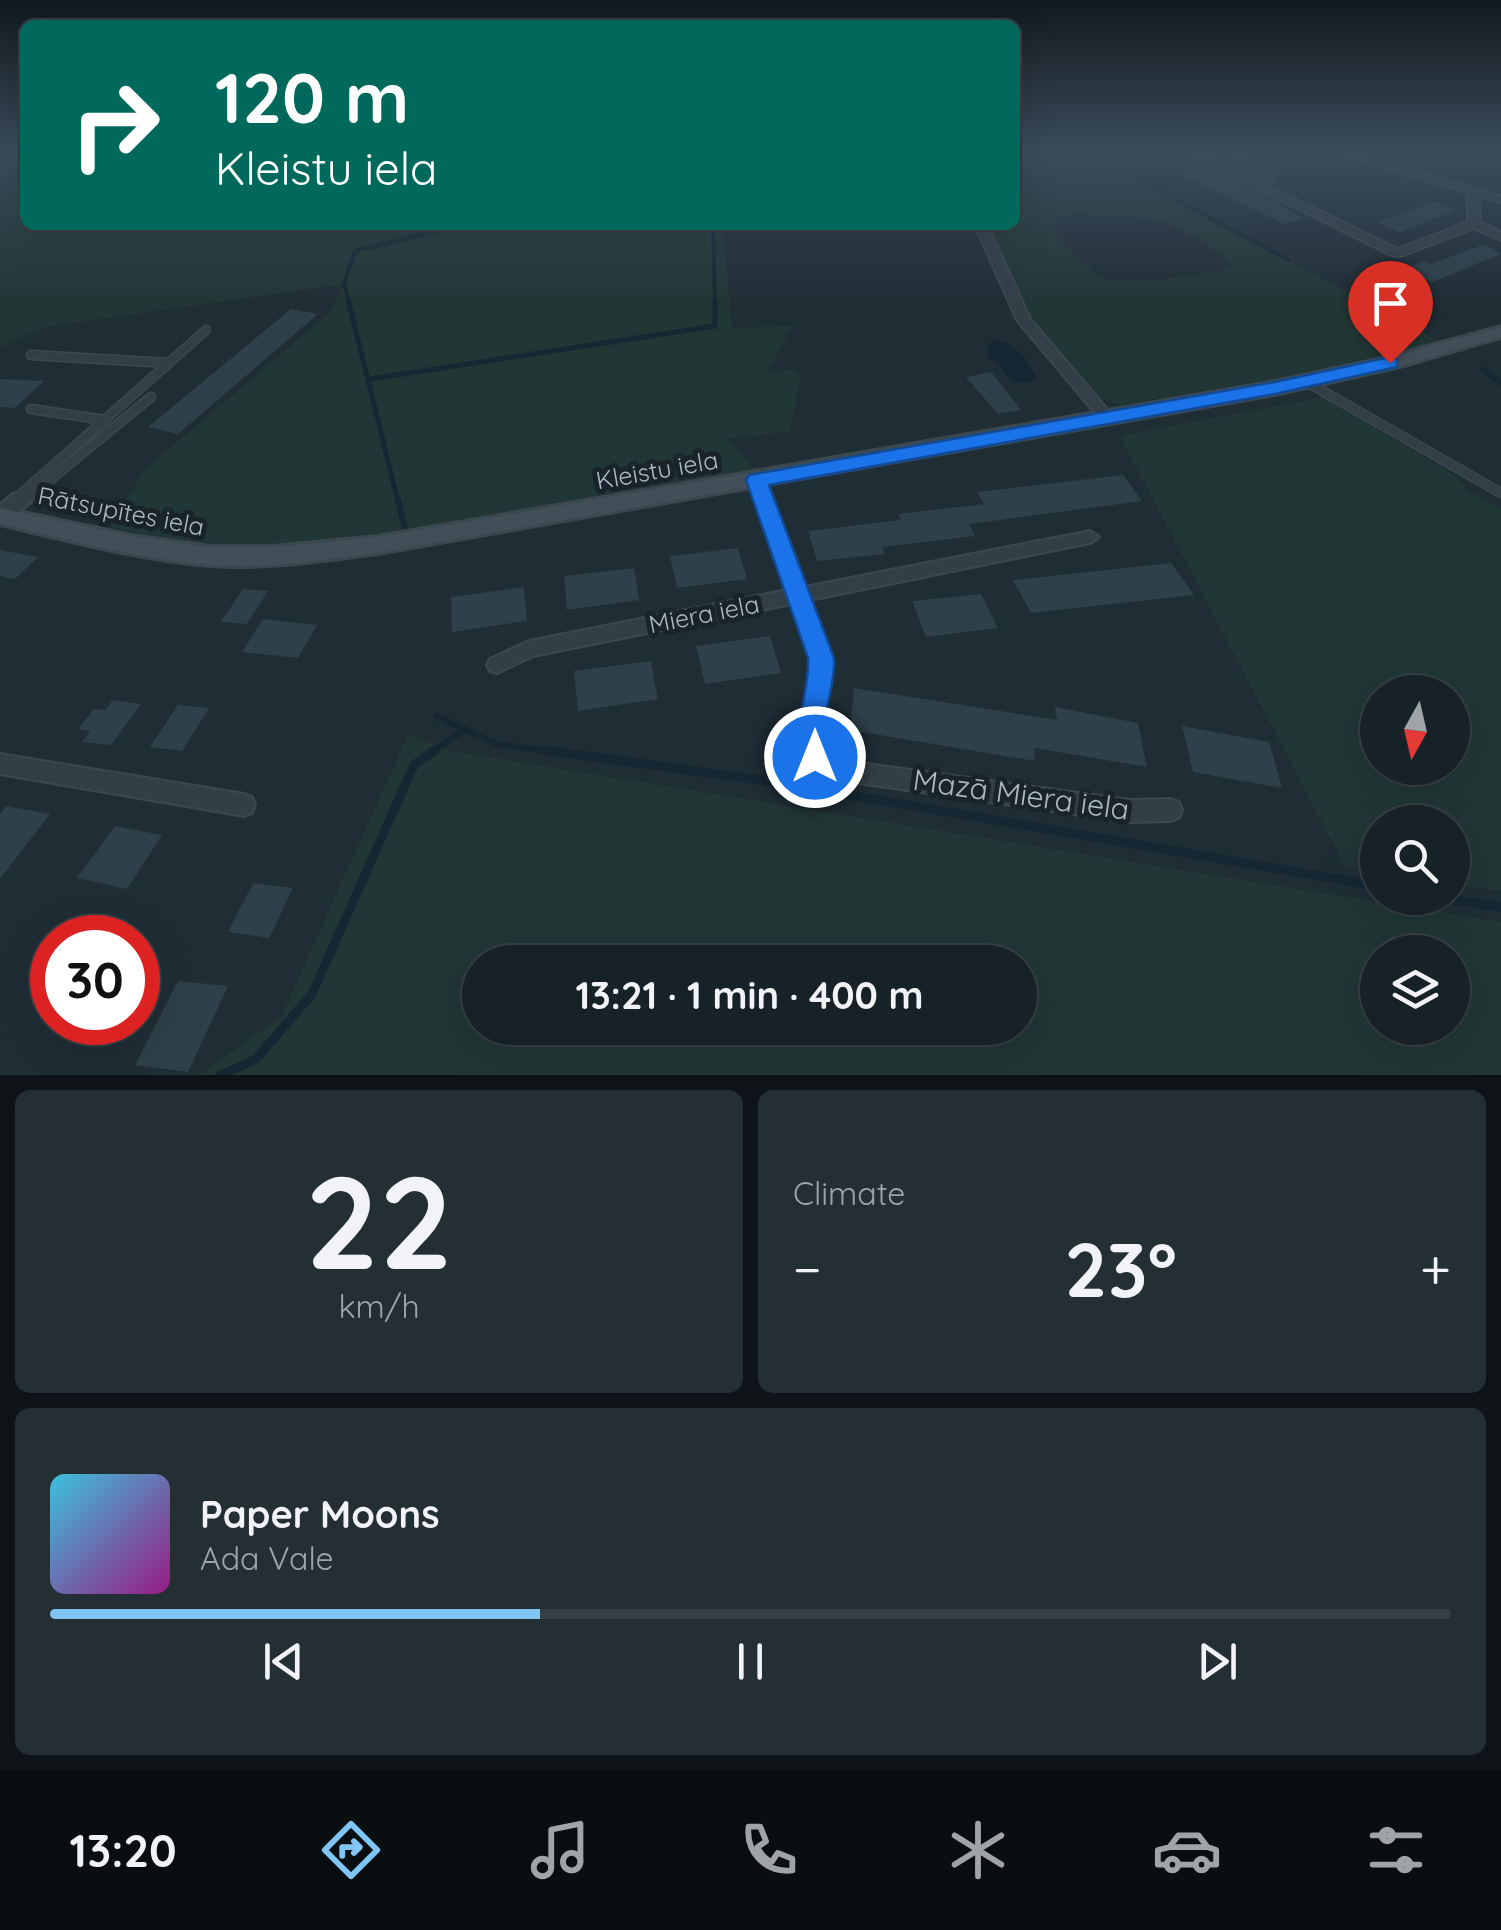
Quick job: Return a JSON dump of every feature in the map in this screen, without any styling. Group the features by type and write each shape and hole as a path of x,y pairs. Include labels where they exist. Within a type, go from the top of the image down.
{"street":[{"path":"1296,203 1397,252"},
{"path":"1473,203 1474,224"},
{"path":"1374,262 1474,224 1501,236"},
{"path":"983,230 1024,320 1106,417"},
{"name":"Kleistu iela","path":"411,540 1305,381 1390,363 1501,332"},
{"path":"757,480 799,594"},
{"name":"Rātsupītes iela","path":"2,515 140,548 214,556 282,555 411,540"},
{"name":"Miera iela","path":"497,665 529,649 1090,537"},
{"name":"Mazā Miera iela","path":"799,594 822,669 810,730 815,757 845,771 1129,811 1170,810"},
{"path":"0,764 244,805"}],"lane":[{"path":"2,515 206,330"},
{"path":"31,355 168,364"},
{"path":"1305,381 1501,493"},
{"path":"2,515 151,397"},
{"path":"31,409 105,420"}],"green space":[{"path":"0,203 20,203 20,230 723,230 732,328 793,326 766,373 793,369 801,376 790,431 727,439 756,470 360,538 210,544 111,527 142,472 327,315 344,284 44,327 0,347"},
{"path":"1020,203 1181,203 1439,343 1284,377 1120,405 1098,398 1030,318 989,230 1020,230","holes":["1084,213 1159,221 1205,244 1235,268 1157,280 1101,279 1055,235 1055,217"]},
{"path":"1322,397 1456,476 1467,490 1501,508 1501,891 1470,886 1470,805 1360,805 1360,870 1346,868 1120,436"},
{"path":"408,735 451,751 1360,899 1360,915 1458,915 1501,922 1501,1075 199,1075 281,1017"}],"water":[{"path":"996,340 1010,345 1026,359 1036,378 1032,383 1012,383 997,362 989,360 988,344"}],"building":[{"path":"1241,203 1278,203 1304,218 1284,224"},
{"path":"1430,203 1456,210 1399,232 1377,222"},
{"path":"1485,244 1501,254 1432,282 1405,268 1425,261 1431,264"},
{"path":"291,309 318,314 178,434 148,427"},
{"path":"991,372 1021,410 998,414 966,377"},
{"path":"0,379 44,381 15,408 0,407"},
{"path":"1123,475 1142,501 969,524 975,536 882,547 885,554 817,561 808,531 901,520 898,514 984,504 977,492"},
{"path":"738,548 747,579 677,588 670,556"},
{"path":"0,550 38,557 15,579 0,576"},
{"path":"1171,563 1194,595 1031,613 1013,580"},
{"path":"634,568 639,600 567,610 564,576"},
{"path":"524,587 527,621 452,632 451,597"},
{"path":"243,589 268,591 247,624 221,622"},
{"path":"981,594 998,628 926,637 912,601"},
{"path":"263,619 317,625 298,658 242,652"},
{"path":"770,636 781,673 705,684 696,646"},
{"path":"651,661 658,699 578,711 574,671"},
{"path":"854,688 1057,720 1055,707 1138,723 1147,767 1034,748 1035,761 850,730"},
{"path":"113,700 141,704 111,745 82,742 90,731 78,729 94,709 105,710"},
{"path":"178,705 209,708 182,751 150,747"},
{"path":"1182,726 1269,742 1282,788 1193,772"},
{"path":"6,806 50,814 0,879 0,814"},
{"path":"115,826 162,835 127,889 77,878"},
{"path":"253,883 293,888 269,938 228,932"},
{"path":"178,981 228,986 188,1072 135,1065 145,1045 160,1045 160,1016"}],"waterway":[{"path":"1182,203 1289,260"},
{"path":"713,230 715,306"},
{"path":"350,306 344,283 355,251 437,231"},
{"path":"349,303 398,502"},
{"path":"370,379 715,326 715,306"},
{"path":"1483,370 1501,383"},
{"path":"398,499 406,533"},
{"path":"436,716 465,729"},
{"path":"431,753 465,729"},
{"path":"465,729 497,744 562,753"},
{"path":"221,1075 256,1059 312,994 414,765 435,750"},
{"path":"544,750 774,782 1360,883"},
{"path":"1470,902 1501,907"}],"route":[{"path":"815,757 810,730 822,681 819,648 757,480 1275,388 1390,363"}]}
